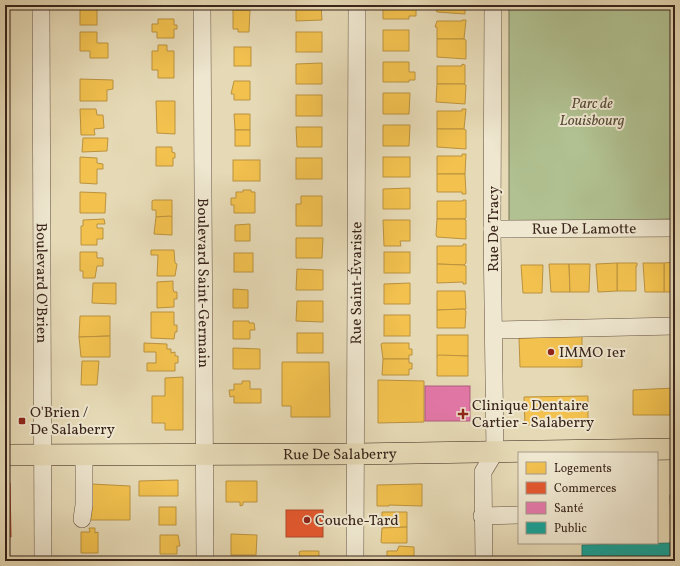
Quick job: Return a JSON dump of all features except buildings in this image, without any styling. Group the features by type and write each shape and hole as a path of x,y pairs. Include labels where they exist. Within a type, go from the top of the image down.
{"main road":[{"name":"Rue De Salaberry","path":"5,455 355,454 675,449"}],"street":[{"name":"Boulevard O'Brien","path":"41,5 42,561"},
{"name":"Boulevard Saint-Germain","path":"202,5 205,455 204,561"},
{"name":"Rue Saint-Évariste","path":"355,561 357,5"},
{"name":"Rue De Tracy","path":"493,5 492,229 495,452"},
{"name":"Rue De Lamotte","path":"492,229 675,228"},
{"path":"494,330 675,326"},
{"path":"484,561 482,472 495,452"},
{"path":"82,519 84,505 84,455"},
{"path":"482,516 518,515"}],"green space":[{"name":"Parc de Louisbourg","path":"509,5 675,5 675,219 509,222"}],"place":[{"name":"IMMO 1er","path":"551,352"},
{"name":"Clinique Dentaire Cartier - Salaberry","path":"463,414"},
{"name":"O'Brien / De Salaberry","path":"22,421"},
{"name":"Couche-Tard","path":"307,520"}]}
